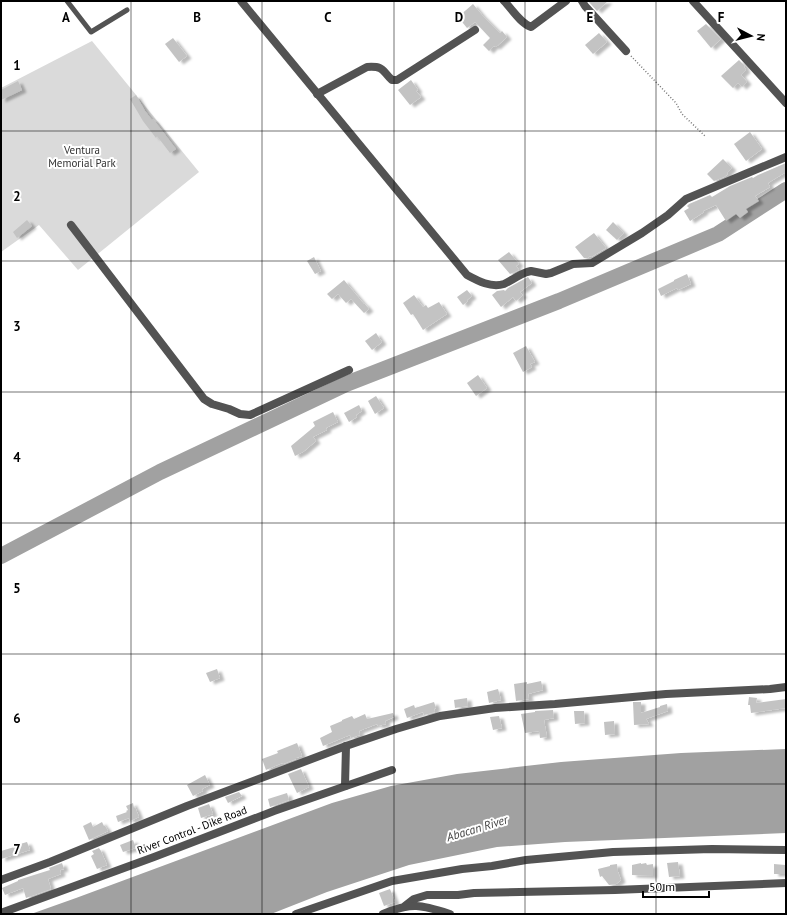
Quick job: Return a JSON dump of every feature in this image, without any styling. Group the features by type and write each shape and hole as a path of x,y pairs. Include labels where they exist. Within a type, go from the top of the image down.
{"street":[{"path":"241,1 467,275 476,281 495,285 502,284 527,272 546,274 573,264 592,263 642,233 668,215 686,199 786,156"},
{"path":"504,1 527,26 531,27 566,1"},
{"path":"582,1 626,51"},
{"path":"693,1 786,103"},
{"path":"317,94 367,67 377,67 383,70 392,80 397,80 475,30"},
{"path":"71,225 204,399 212,404 240,414 250,415 349,370"},
{"path":"1,880 50,862 187,806 346,746 440,716 495,708 666,694 786,687"},
{"path":"345,786 346,746"},
{"name":"River Control - Dike Road","path":"1,912 154,857 267,813 392,770"},
{"path":"296,914 392,881 526,860 613,852 712,849 786,850"},
{"path":"405,906 414,899 427,895 615,890 786,883"},
{"path":"383,914 405,906 422,906 450,914"}],"lane":[{"path":"67,1 91,32 127,10"}],"path":[{"path":"626,51 676,103 682,114 706,136"}],"green space":[{"name":"Ventura Memorial Park","path":"92,41 199,172 78,270 39,225 1,252 1,88"}],"water":[{"name":"Abacan River","path":"786,749 786,833 565,842 497,847 409,865 327,892 271,914 31,914 332,803 391,786 457,774 561,762 681,753"}],"building":[{"path":"588,1 608,1 597,11"},
{"path":"473,4 500,33 502,31 507,37 489,51 483,45 490,38 475,22 467,28 458,17"},
{"path":"706,24 721,39 711,48 697,31"},
{"path":"599,33 607,42 593,54 585,45"},
{"path":"173,38 187,56 179,62 165,44"},
{"path":"739,60 745,66 744,67 746,70 741,75 747,82 742,87 738,83 733,88 721,76"},
{"path":"411,80 418,90 416,91 421,97 410,105 398,90"},
{"path":"18,81 22,90 1,100 1,90"},
{"path":"136,95 145,111 176,149 170,153 143,121 130,99"},
{"path":"750,132 762,149 746,161 734,144"},
{"path":"723,159 732,168 724,177 714,181 707,174"},
{"path":"786,163 786,172 768,183 770,187 755,196 759,201 746,209 748,212 740,218 736,214 726,221 716,205 703,211 704,212 690,221 684,211 689,208 687,206 689,204 710,195 712,197 730,186 752,177 753,178"},
{"path":"27,220 32,226 17,238 13,232"},
{"path":"613,222 624,233 617,240 606,230"},
{"path":"594,233 606,248 591,257 584,258 575,247"},
{"path":"509,252 519,264 516,266 519,270 510,274 498,260"},
{"path":"314,257 321,271 315,274 307,261"},
{"path":"687,274 691,284 678,290 677,288 661,296 658,289"},
{"path":"528,277 532,283 520,292 523,295 516,301 513,297 501,307 492,295 497,291 505,291"},
{"path":"344,280 369,309 364,313 351,299 346,303 338,294 332,299 327,294"},
{"path":"467,290 472,296 463,305 457,297"},
{"path":"414,295 423,307 426,305 428,308 439,302 447,314 423,330 413,314 411,315 403,303"},
{"path":"376,333 382,342 372,350 365,341"},
{"path":"526,346 535,362 530,364 532,367 523,372 513,353"},
{"path":"478,375 487,388 476,396 467,383"},
{"path":"376,396 384,408 375,414 368,401"},
{"path":"359,405 362,411 356,415 357,417 349,422 344,413"},
{"path":"333,412 338,422 326,428 327,430 313,437 316,441 303,452 295,456 291,446 315,426 313,422"},
{"path":"217,669 220,678 210,682 206,673"},
{"path":"541,681 543,690 528,694 529,699 516,701 514,684 527,682 527,684"},
{"path":"498,689 501,700 489,703 487,692"},
{"path":"749,697 757,698 756,703 786,699 786,708 751,713 750,705 748,705"},
{"path":"467,698 468,706 455,708 454,700"},
{"path":"434,702 436,708 434,709 435,712 424,715 423,712 407,718 404,709 414,705 415,708"},
{"path":"633,702 641,702 641,713 667,704 668,711 646,719 649,724 634,725"},
{"path":"553,710 554,718 544,720 547,737 540,738 539,731 525,733 521,714 535,711"},
{"path":"574,711 584,711 585,723 575,724"},
{"path":"393,713 394,717 385,721 386,724 378,726 377,724 359,731 360,735 351,738 350,735 323,746 320,738 332,732 330,726 342,720 352,716 354,719 365,714 367,719"},
{"path":"499,716 502,728 493,730 490,717"},
{"path":"614,721 615,734 605,735 604,722"},
{"path":"297,743 302,756 266,770 262,759"},
{"path":"301,769 309,787 297,793 288,774"},
{"path":"205,775 210,785 202,789 203,791 193,796 187,785"},
{"path":"239,792 242,796 228,803 225,797"},
{"path":"287,793 289,800 270,807 268,799"},
{"path":"133,803 139,817 130,821 129,818 118,822 116,816 127,812 126,811 128,810 126,806"},
{"path":"209,804 213,814 201,818 198,808"},
{"path":"91,822 93,827 102,822 108,831 89,840 83,826"},
{"path":"133,840 136,848 123,852 120,845"},
{"path":"27,842 30,850 1,859 1,851"},
{"path":"99,848 107,865 97,869 91,856 94,854 92,851"},
{"path":"678,862 680,876 669,877 667,863"},
{"path":"62,863 64,869 60,870 61,874 48,879 51,889 26,898 23,888 5,895 2,888 18,880 50,870 49,868"},
{"path":"646,863 647,865 653,864 653,876 632,875 632,865"},
{"path":"617,864 621,880 616,884 609,885 602,876 600,877 598,869"},
{"path":"774,864 785,865 785,874 774,874"},
{"path":"390,889 395,902 384,906 379,893"}],"waterway":[{"path":"1,556 160,472 346,384 559,301 718,234 786,190"}]}
